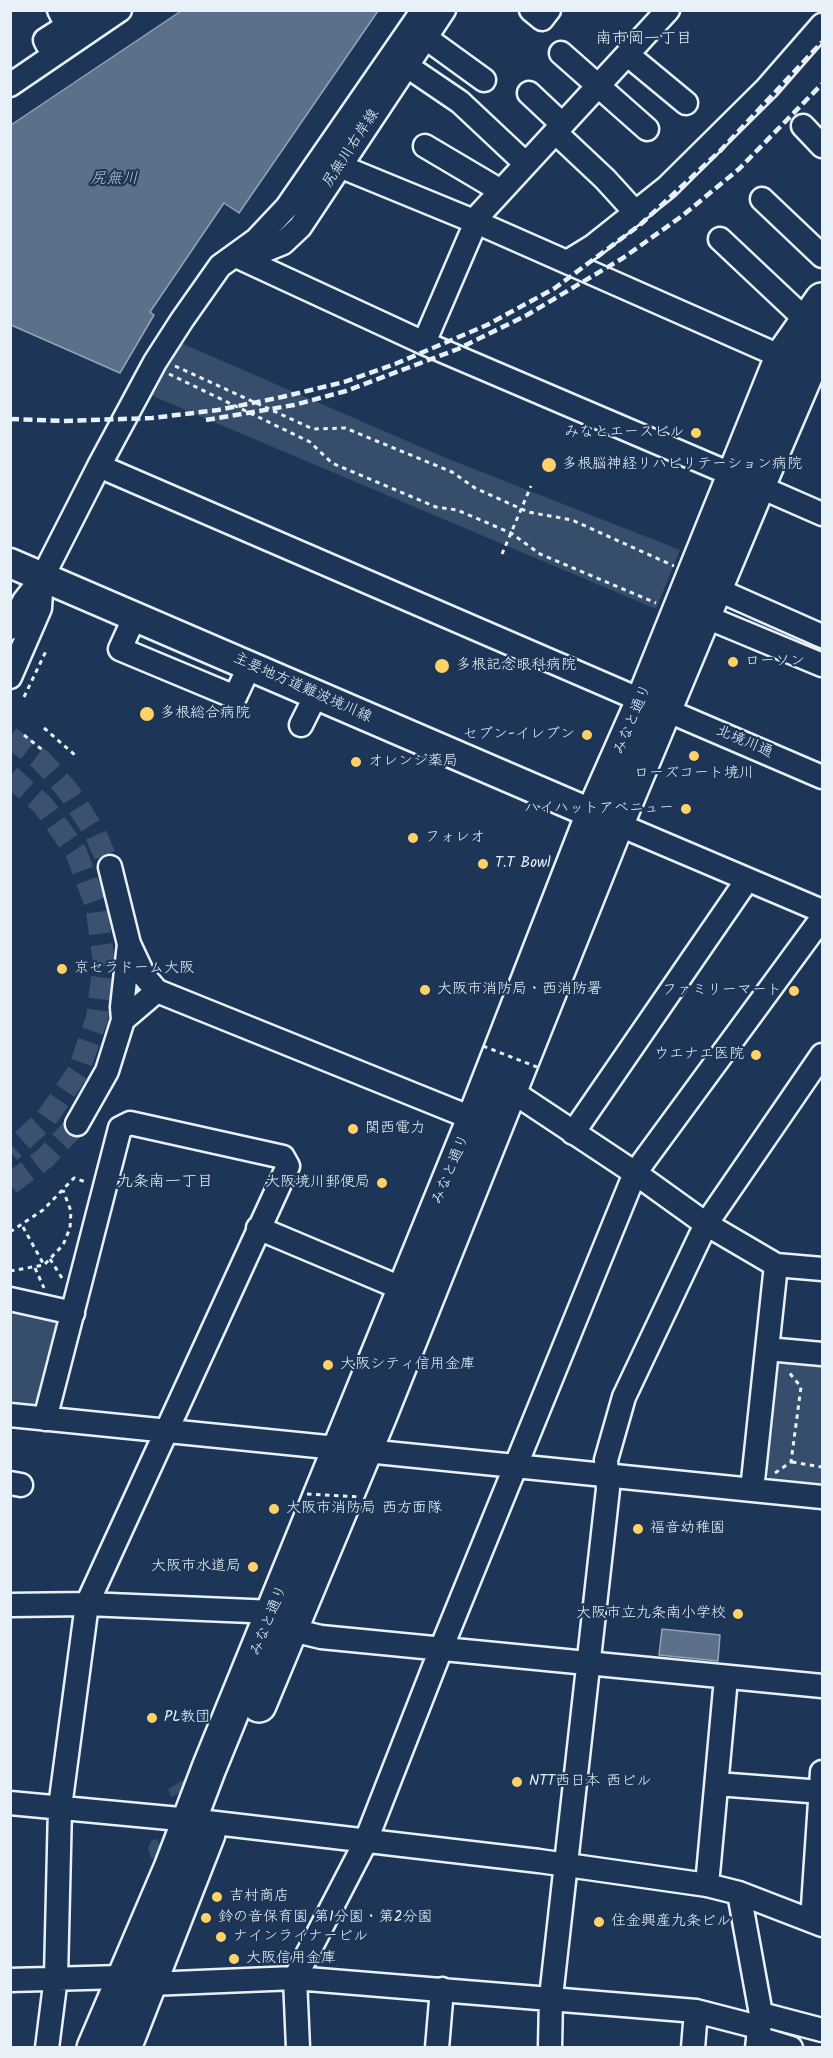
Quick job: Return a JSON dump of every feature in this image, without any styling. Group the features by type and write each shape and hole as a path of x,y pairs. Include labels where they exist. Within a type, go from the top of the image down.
{"highway":[{"name":"みなと通り","path":"352,1450 403,1289 474,1119 655,705 745,481 811,340"},
{"name":"みなと通り","path":"655,705 710,602 745,481"},
{"name":"みなと通り","path":"94,2048 136,1980 352,1450 510,1090 605,819"},
{"name":"みなと通り","path":"124,2048 136,1980"}],"main road":[{"name":"主要地方道難波境川線","path":"10,563 605,819"}],"street":[{"path":"10,85 68,27 120,10"},
{"name":"尻無川右岸線","path":"42,578 155,362 182,320 220,266 275,221 423,10"},
{"name":"尻無川右岸線","path":"236,255 261,252 283,243 300,227 342,167 444,10"},
{"path":"531,10 542,20 549,10"},
{"path":"48,44 45,40 90,11 93,12"},
{"path":"424,343 476,222 501,191 628,55 665,11"},
{"path":"567,262 636,213 711,145 822,26"},
{"path":"426,38 484,80"},
{"path":"561,53 647,129"},
{"path":"628,55 686,103"},
{"path":"407,66 460,102 526,164"},
{"path":"529,93 636,213"},
{"path":"803,126 822,146"},
{"path":"425,146 501,191"},
{"path":"342,167 567,262 811,340"},
{"path":"762,200 822,256"},
{"path":"720,239 811,340"},
{"path":"236,255 424,343 822,514"},
{"name":"北境川通","path":"99,466 822,777"},
{"path":"10,628 24,601 42,578"},
{"path":"10,677 40,608 42,578"},
{"path":"710,602 822,636"},
{"path":"710,602 822,665"},
{"path":"301,725 316,695"},
{"path":"605,819 822,911"},
{"path":"110,867 129,944 144,976 157,992 474,1119"},
{"path":"573,1132 747,880"},
{"path":"297,2048 295,1978 365,1843 441,1648 635,1173 822,918"},
{"path":"77,1124 107,1071 123,1020 122,1007 129,944"},
{"path":"123,1020 157,992"},
{"path":"550,2048 551,1997 608,1489 606,1460 624,1397 706,1224 822,1055"},
{"path":"510,1090 635,1173 706,1224 776,1265 822,1269"},
{"path":"45,1419 107,1188 120,1128 130,1123 283,1157 288,1166 87,1604 60,1807 56,1977 47,2048"},
{"path":"258,1228 403,1289"},
{"path":"759,1484 767,1349 776,1265"},
{"path":"10,1299 74,1313"},
{"path":"767,1349 822,1354"},
{"path":"10,1415 515,1467 759,1484 822,1497"},
{"path":"10,1605 87,1604 283,1621 321,1636 588,1665 822,1686"},
{"path":"707,1885 726,1678"},
{"path":"10,1803 201,1821 365,1843 567,1865 707,1885 739,1893 817,1923 822,1785 717,1784"},
{"path":"739,1893 758,2032"},
{"path":"10,1980 56,1977 136,1980 295,1978 551,1997 696,2011 758,2032 791,2048"},
{"path":"436,2048 442,1989"},
{"path":"693,2048 696,2011"},
{"path":"758,2032 822,2030"}],"path":[{"path":"663,606 540,554 511,532 457,510 436,507 332,462 310,442 169,375 173,365 313,429 345,428 452,472 475,488 521,509 573,520 678,567"},
{"path":"502,554 531,486"},
{"path":"24,697 47,649"},
{"path":"44,728 76,756"},
{"path":"24,735 45,752"},
{"path":"483,1046 537,1067"},
{"path":"10,1232 43,1210 74,1178 107,1188"},
{"path":"10,1271 35,1268 44,1264 63,1245 70,1228 71,1210 63,1190"},
{"path":"22,1226 44,1264"},
{"path":"791,1462 801,1387"},
{"path":"759,1484 791,1462 822,1467"},
{"path":"307,1494 360,1497"}],"shaded area":[{"path":"181,343 446,458 680,550 656,609 150,395"},
{"path":"752,613 822,644 822,658 747,625"},
{"path":"11,1306 56,1318 61,1325 44,1399 35,1405 11,1402"},
{"path":"822,1359 822,1484 770,1479 764,1472 775,1361"},
{"path":"195,1773 186,1791 171,1797 168,1789"},
{"path":"157,1839 161,1847 158,1861 151,1858 148,1848 152,1840"}],"water":[{"name":"尻無川","path":"181,11 378,11 239,213 224,203 150,312 154,315 120,373 11,325 11,125"},
{"path":"662,1629 720,1635 718,1661 659,1655"}],"tunnel":[{"path":"10,737 41,760 69,792 95,833 110,867"},
{"path":"10,776 43,805 76,852 96,905 104,962 97,1018 78,1072 46,1119 10,1152"},
{"path":"10,1184 45,1158 77,1124"}],"railway":[{"path":"10,419 63,421 152,418 218,410 344,382 395,364 487,325 555,288 641,224 721,150 822,42"},
{"path":"206,420 294,405 346,391 458,349 527,315 623,258 682,216 739,169 822,84"}],"place":[{"name":"みなとエースビル","path":"696,433"},
{"name":"多根脳神経リハビリテーション病院","path":"549,465"},
{"name":"ローソン","path":"733,662"},
{"name":"多根記念眼科病院","path":"442,666"},
{"name":"多根総合病院","path":"147,714"},
{"name":"セブン-イレブン","path":"587,735"},
{"name":"ローズコート境川","path":"694,756"},
{"name":"オレンジ薬局","path":"356,762"},
{"name":"ハイハットアベニュー","path":"686,809"},
{"name":"フォレオ","path":"413,838"},
{"name":"T.T Bowl","path":"483,864"},
{"name":"京セラドーム大阪","path":"62,969"},
{"name":"大阪市消防局・西消防署","path":"425,990"},
{"name":"ファミリーマート","path":"794,991"},
{"name":"ウエナエ医院","path":"756,1055"},
{"name":"関西電力","path":"353,1129"},
{"name":"大阪境川郵便局","path":"382,1183"},
{"name":"大阪シティ信用金庫","path":"328,1365"},
{"name":"大阪市消防局 西方面隊","path":"274,1509"},
{"name":"福音幼稚園","path":"638,1529"},
{"name":"大阪市水道局","path":"253,1567"},
{"name":"大阪市立九条南小学校","path":"738,1614"},
{"name":"PL教団","path":"152,1718"},
{"name":"NTT西日本 西ビル","path":"517,1782"},
{"name":"吉村商店","path":"217,1897"},
{"name":"鈴の音保育園 第1分園・第2分園","path":"206,1918"},
{"name":"住金興産九条ビル","path":"599,1922"},
{"name":"ナインライナービル","path":"221,1937"},
{"name":"大阪信用金庫","path":"234,1959"}],"district":[{"name":"南市岡一丁目","path":"644,40"},
{"name":"九条南一丁目","path":"165,1183"}]}
